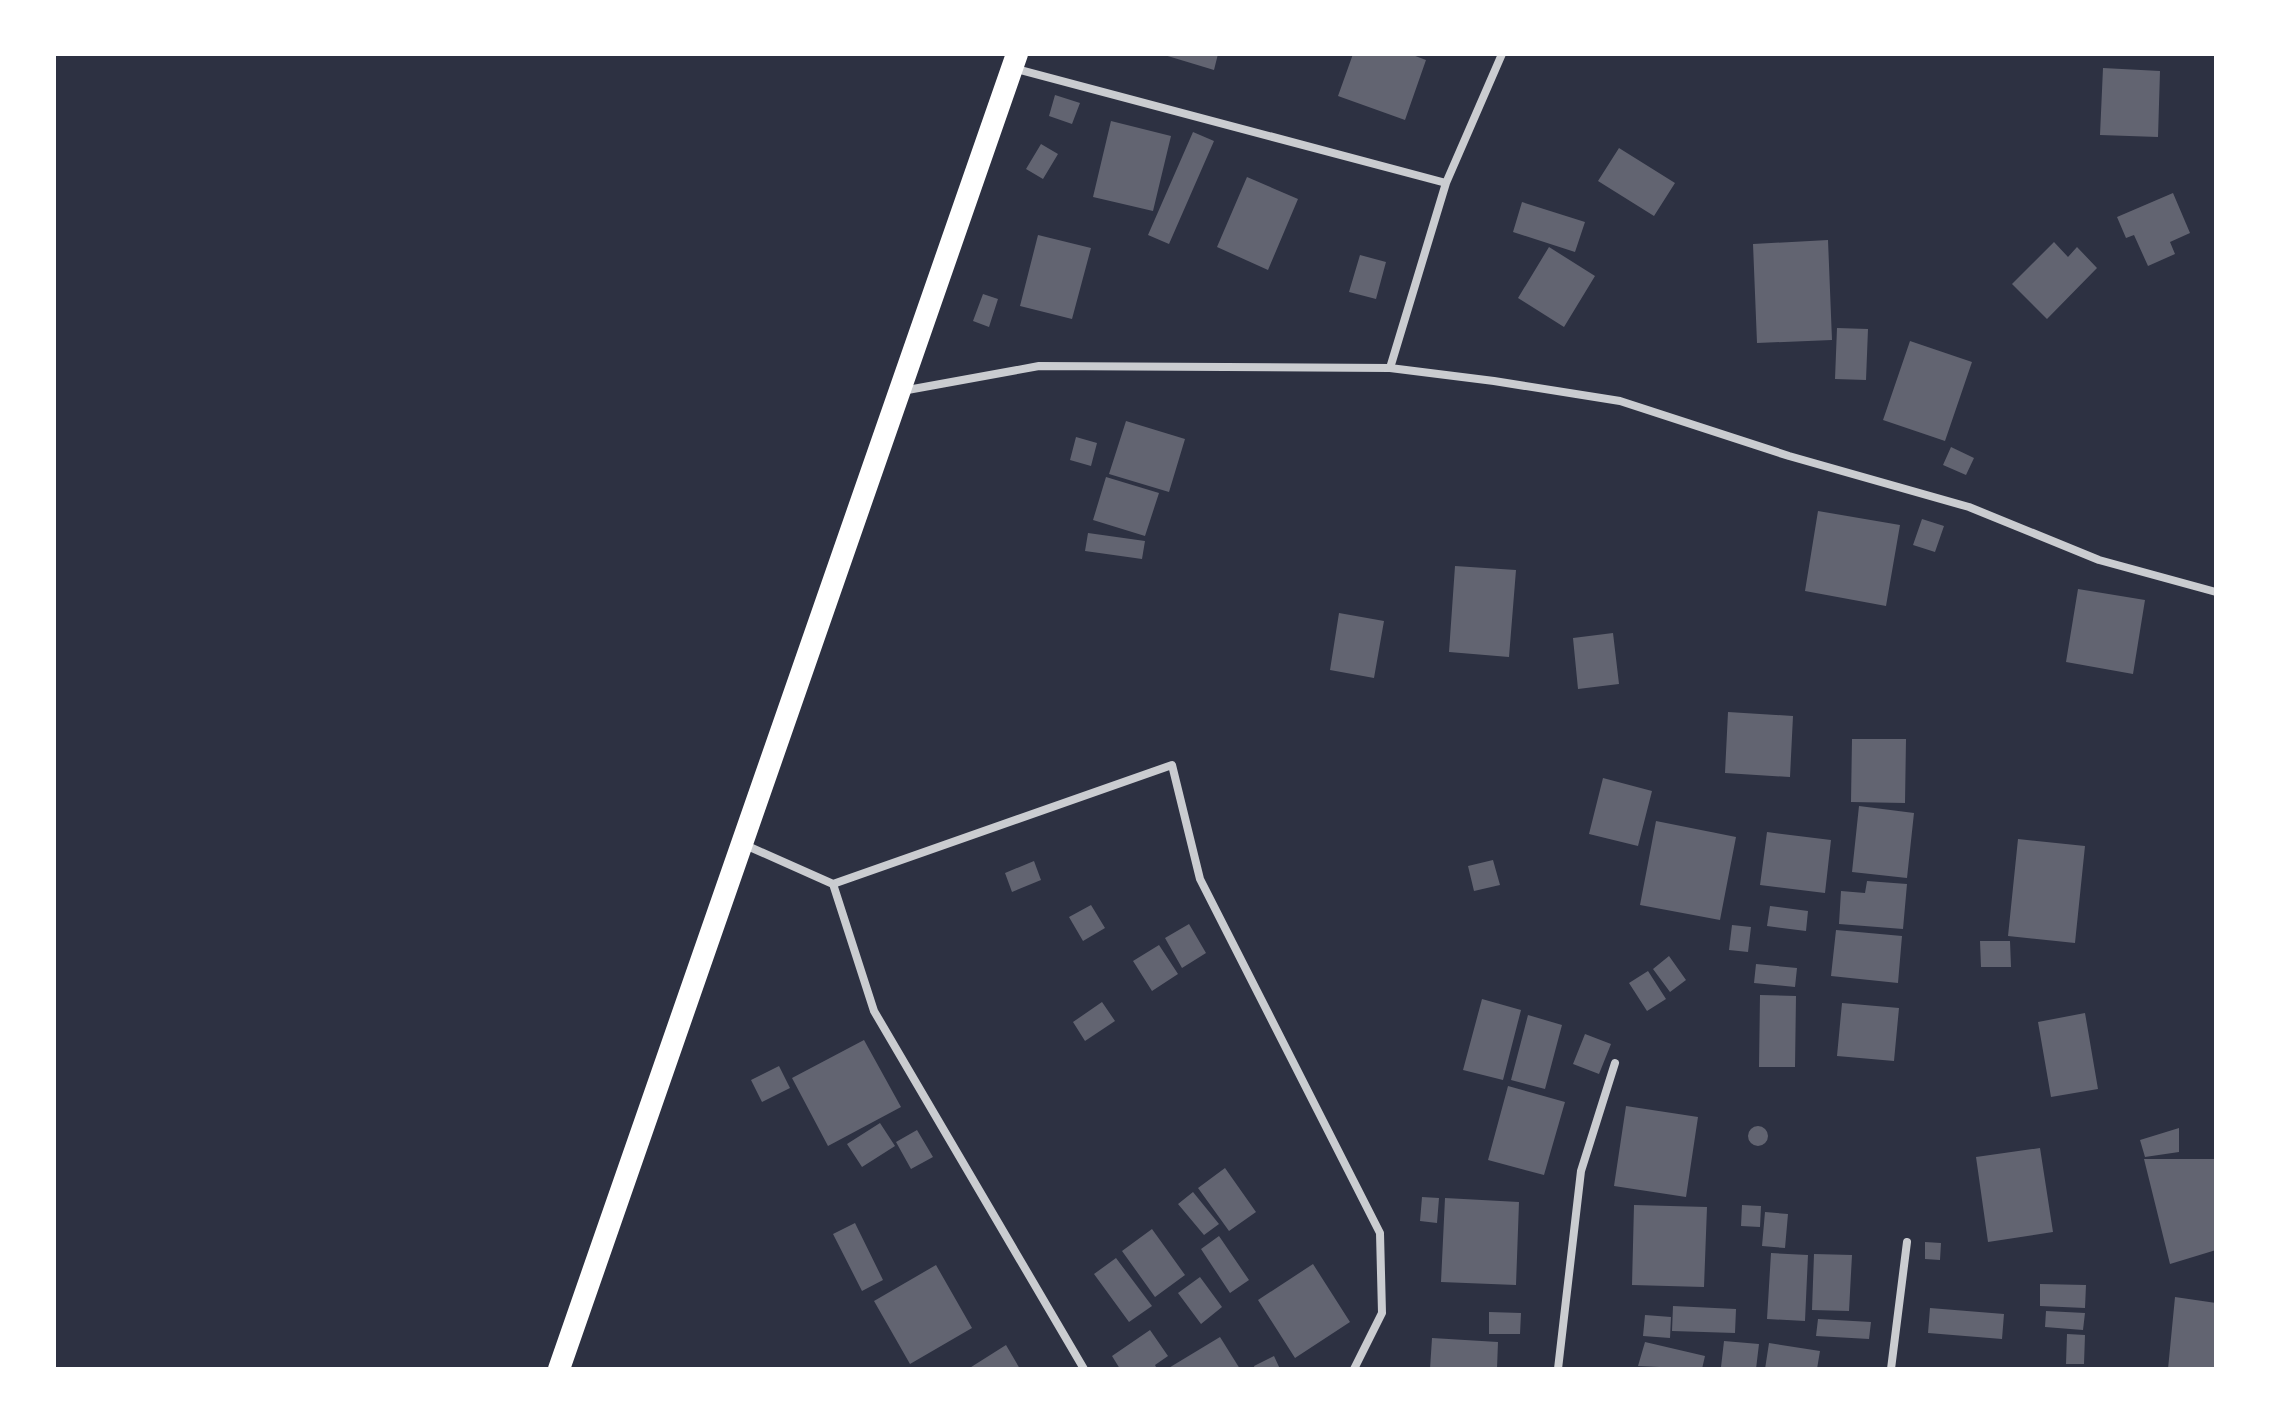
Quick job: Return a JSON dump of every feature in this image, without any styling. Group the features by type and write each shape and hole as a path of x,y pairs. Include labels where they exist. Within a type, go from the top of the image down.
{"highway":[{"path":"559,1369 1014,61"}],"street":[{"path":"1390,368 1446,183 1502,54"},
{"path":"1014,61 1446,183"},
{"path":"897,392 1039,366 1390,368 1620,401 1789,456 1969,507 2099,560 2216,592"},
{"path":"741,843 833,884 1172,765 1200,879 1380,1233 1382,1313 1354,1369"},
{"path":"833,884 874,1011 1084,1369"},
{"path":"1558,1369 1581,1171 1615,1063"},
{"path":"1891,1369 1907,1242"}],"building":[{"path":"1161,54 1218,54 1214,70"},
{"path":"1353,54 1410,54 1426,60 1405,120 1338,96"},
{"path":"2103,68 2160,71 2158,137 2100,135"},
{"path":"1055,95 1080,103 1072,124 1049,116"},
{"path":"1111,121 1171,136 1153,211 1093,197"},
{"path":"1193,132 1214,141 1169,244 1148,235"},
{"path":"1041,144 1058,154 1043,179 1026,169"},
{"path":"1619,148 1675,183 1654,216 1598,181"},
{"path":"1247,177 1298,199 1268,270 1217,247"},
{"path":"2173,193 2190,233 2170,242 2175,254 2148,266 2134,235 2126,238 2117,217"},
{"path":"1522,202 1585,222 1575,252 1513,232"},
{"path":"1038,235 1091,248 1072,319 1020,306"},
{"path":"1828,240 1832,340 1757,343 1753,244"},
{"path":"2054,242 2068,257 2077,247 2097,268 2047,319 2012,284"},
{"path":"1549,247 1595,276 1564,327 1518,298"},
{"path":"1360,255 1386,262 1376,299 1349,292"},
{"path":"983,294 998,299 989,327 973,321"},
{"path":"1837,328 1868,329 1866,380 1835,379"},
{"path":"1910,341 1972,362 1945,441 1883,420"},
{"path":"1126,421 1185,439 1169,492 1109,474"},
{"path":"1076,437 1097,443 1091,466 1070,460"},
{"path":"1951,447 1974,458 1966,475 1943,465"},
{"path":"1106,477 1159,493 1145,536 1093,520"},
{"path":"1818,511 1900,525 1886,606 1805,591"},
{"path":"1922,519 1944,526 1935,552 1913,545"},
{"path":"1088,533 1145,541 1142,559 1085,551"},
{"path":"1455,566 1516,570 1509,657 1449,652"},
{"path":"2078,589 2145,600 2133,674 2066,662"},
{"path":"1339,613 1384,621 1374,678 1330,670"},
{"path":"1613,633 1619,684 1578,689 1573,638"},
{"path":"1728,712 1793,716 1790,777 1725,773"},
{"path":"1852,739 1906,739 1905,803 1851,802"},
{"path":"1603,778 1652,791 1638,846 1589,834"},
{"path":"1859,806 1914,813 1907,878 1852,872"},
{"path":"1656,821 1736,837 1720,920 1640,905"},
{"path":"1767,832 1831,840 1825,893 1760,885"},
{"path":"2018,839 2085,846 2075,943 2008,936"},
{"path":"1493,860 1500,885 1474,891 1468,866"},
{"path":"1034,861 1041,880 1012,892 1005,873"},
{"path":"1867,881 1907,884 1903,929 1839,924 1841,891 1865,893"},
{"path":"1091,905 1105,928 1083,941 1069,917"},
{"path":"1770,906 1808,911 1806,931 1767,926"},
{"path":"1189,924 1206,953 1182,968 1165,938"},
{"path":"1732,925 1751,927 1748,952 1729,950"},
{"path":"1836,930 1902,936 1898,983 1831,976"},
{"path":"1980,941 2010,941 2011,967 1981,967"},
{"path":"1159,945 1178,974 1152,991 1133,961"},
{"path":"1669,956 1686,980 1670,992 1653,969"},
{"path":"1756,964 1797,968 1795,987 1754,983"},
{"path":"1648,971 1666,999 1647,1011 1629,983"},
{"path":"1760,995 1796,996 1795,1067 1759,1067"},
{"path":"1482,999 1521,1010 1503,1080 1463,1070"},
{"path":"1102,1002 1115,1021 1085,1041 1073,1022"},
{"path":"1842,1003 1899,1008 1894,1061 1837,1056"},
{"path":"2085,1013 2098,1089 2051,1097 2038,1022"},
{"path":"1528,1015 1562,1025 1545,1089 1511,1080"},
{"path":"1585,1034 1611,1044 1599,1074 1573,1064"},
{"path":"864,1040 901,1107 828,1146 792,1078"},
{"path":"779,1066 790,1088 762,1102 751,1080"},
{"path":"1508,1086 1565,1102 1544,1175 1488,1160"},
{"path":"1626,1106 1698,1117 1686,1197 1614,1186"},
{"path":"880,1123 895,1146 862,1167 847,1144"},
{"path":"1754,1126 1762,1126 1768,1136 1762,1146 1754,1146 1748,1140 1748,1132"},
{"path":"2179,1128 2179,1152 2145,1157 2140,1140"},
{"path":"917,1130 933,1157 911,1169 896,1142"},
{"path":"2040,1148 2053,1232 1988,1242 1976,1157"},
{"path":"2144,1159 2216,1159 2216,1250 2170,1264"},
{"path":"1225,1168 1256,1212 1229,1231 1198,1188"},
{"path":"1193,1192 1219,1224 1204,1235 1178,1204"},
{"path":"1422,1197 1439,1198 1437,1223 1420,1221"},
{"path":"1445,1198 1519,1202 1516,1285 1441,1282"},
{"path":"1634,1205 1707,1207 1704,1287 1632,1285"},
{"path":"1742,1205 1761,1206 1760,1227 1741,1226"},
{"path":"1765,1212 1788,1214 1785,1248 1762,1246"},
{"path":"855,1223 883,1280 862,1291 833,1234"},
{"path":"1152,1229 1185,1275 1155,1297 1122,1251"},
{"path":"1219,1236 1249,1280 1230,1293 1201,1249"},
{"path":"1925,1242 1941,1243 1940,1260 1925,1259"},
{"path":"1771,1253 1808,1255 1805,1321 1767,1319"},
{"path":"1814,1254 1852,1255 1849,1311 1812,1310"},
{"path":"1116,1258 1152,1306 1129,1322 1094,1274"},
{"path":"1313,1264 1350,1322 1295,1358 1258,1300"},
{"path":"936,1265 972,1328 910,1364 874,1301"},
{"path":"1200,1277 1222,1307 1201,1324 1178,1293"},
{"path":"2040,1284 2086,1285 2085,1308 2040,1306"},
{"path":"2175,1297 2216,1303 2216,1369 2168,1369"},
{"path":"1673,1306 1736,1309 1735,1333 1672,1331"},
{"path":"1930,1308 2004,1314 2002,1339 1928,1333"},
{"path":"2046,1311 2085,1313 2083,1330 2045,1327"},
{"path":"1489,1312 1521,1313 1520,1334 1489,1334"},
{"path":"1645,1315 1671,1317 1670,1338 1643,1336"},
{"path":"1818,1319 1871,1322 1869,1339 1816,1336"},
{"path":"1150,1330 1168,1356 1155,1365 1157,1369 1120,1369 1112,1356"},
{"path":"2067,1334 2085,1335 2084,1364 2066,1364"},
{"path":"1220,1337 1240,1369 1167,1369"},
{"path":"1432,1338 1498,1342 1497,1369 1430,1369"},
{"path":"1724,1341 1759,1344 1756,1369 1721,1367"},
{"path":"1645,1342 1705,1356 1702,1369 1638,1366"},
{"path":"1769,1343 1820,1351 1817,1369 1765,1369"},
{"path":"1006,1345 1020,1369 968,1369"},
{"path":"1274,1356 1280,1369 1255,1369 1254,1366"}]}
